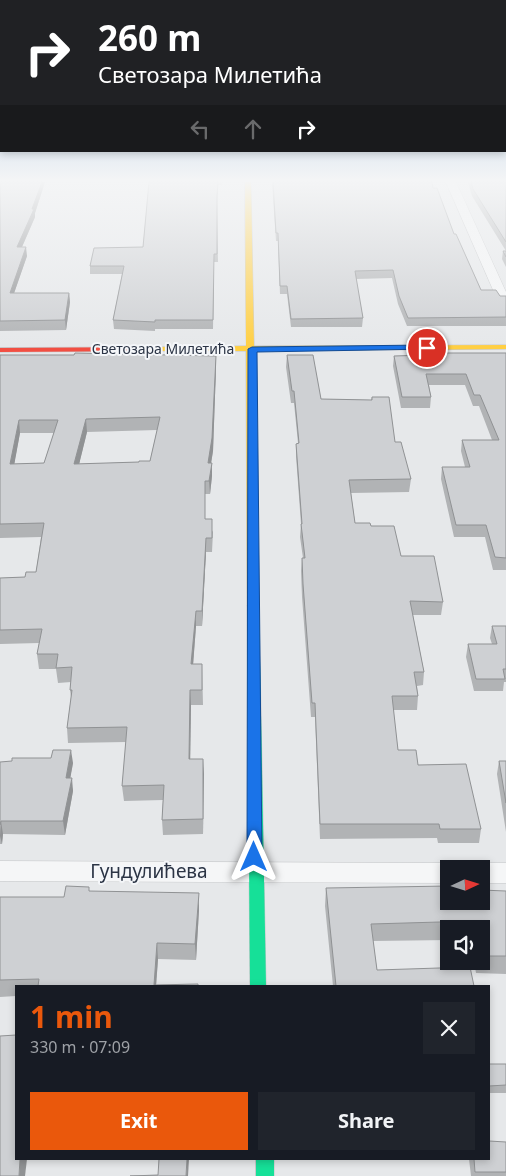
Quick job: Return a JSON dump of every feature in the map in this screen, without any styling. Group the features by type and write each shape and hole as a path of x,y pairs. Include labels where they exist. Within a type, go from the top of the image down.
{"main road":[{"path":"249,237 252,349 254,871 258,985"},
{"name":"Светозара Милетића","path":"0,350 506,347"},
{"path":"265,1160 265,1176"}],"street":[{"path":"476,237 503,298"},
{"name":"Гундулићева","path":"0,871 440,873"},
{"path":"490,873 506,873"}],"building":[{"path":"0,237 22,237 17,247 26,247 10,293 69,293 65,320 0,321"},
{"path":"144,237 217,237 217,254 214,254 213,320 155,320 155,322 113,320 124,266 90,266 94,248 143,247"},
{"path":"278,237 457,237 481,290 496,290 500,296 506,296 506,317 408,318 399,296 393,270 355,271 363,318 291,319 287,286 280,286"},
{"path":"75,353 216,356 212,438 208,463 212,463 209,481 205,481 205,519 212,519 212,538 206,538 202,611 196,611 191,664 202,664 202,690 190,690 189,759 203,759 203,819 162,820 164,785 122,786 127,727 67,728 72,690 70,690 72,667 56,668 58,654 37,654 42,629 0,630 0,578 25,577 26,572 36,572 44,523 0,524 0,355 74,355","holes":["160,417 150,461 74,464 86,419","19,420 58,420 44,463 10,464"]},
{"path":"426,353 506,353 506,558 495,557 486,525 456,525 442,467 470,467 462,440 499,440 480,395 474,395 466,374 426,374 431,397 402,397 394,356 427,355"},
{"path":"287,355 313,355 321,399 372,400 372,397 389,397 395,442 401,442 411,479 349,480 355,523 370,523 371,526 394,526 401,556 434,556 443,602 410,601 424,672 414,672 418,696 392,696 398,750 416,750 418,765 466,764 481,829 440,829 439,824 320,824 315,703 312,703 303,584 302,558 305,558 296,444 299,443 294,391 292,391"},
{"path":"492,626 506,626 506,669 503,669 505,679 476,679 468,644 497,644"},
{"path":"53,750 71,750 66,778 72,778 63,821 1,821 0,825 0,762 12,761 12,758 51,758"},
{"path":"499,761 506,761 506,803"},
{"path":"66,886 89,887 89,891 199,893 195,944 157,943 154,985 38,985 39,979 0,980 0,897 64,897"},
{"path":"440,886 440,910 490,910 490,890 506,891 506,956 490,956 490,920 440,920 440,922 371,924 377,970 440,968 440,970 471,970 474,985 336,985 326,888"},
{"path":"198,984 198,985 154,985"},
{"path":"15,1035 15,1160 20,1160 19,1176 0,1176 0,1036"},
{"path":"490,1064 506,1064 506,1085 490,1086"},
{"path":"490,1141 506,1142 506,1172 475,1172 474,1160 490,1160"},
{"path":"159,1160 187,1160 186,1176 130,1176 158,1175"}],"traffic: fast":[{"path":"253,606 258,985"},
{"path":"265,1160 265,1176"}],"traffic: slow":[{"path":"249,237 253,606"},
{"path":"158,349 506,347"}],"traffic: jam":[{"path":"0,350 158,349"}],"route":[{"path":"254,857 252,349 427,348"}]}
